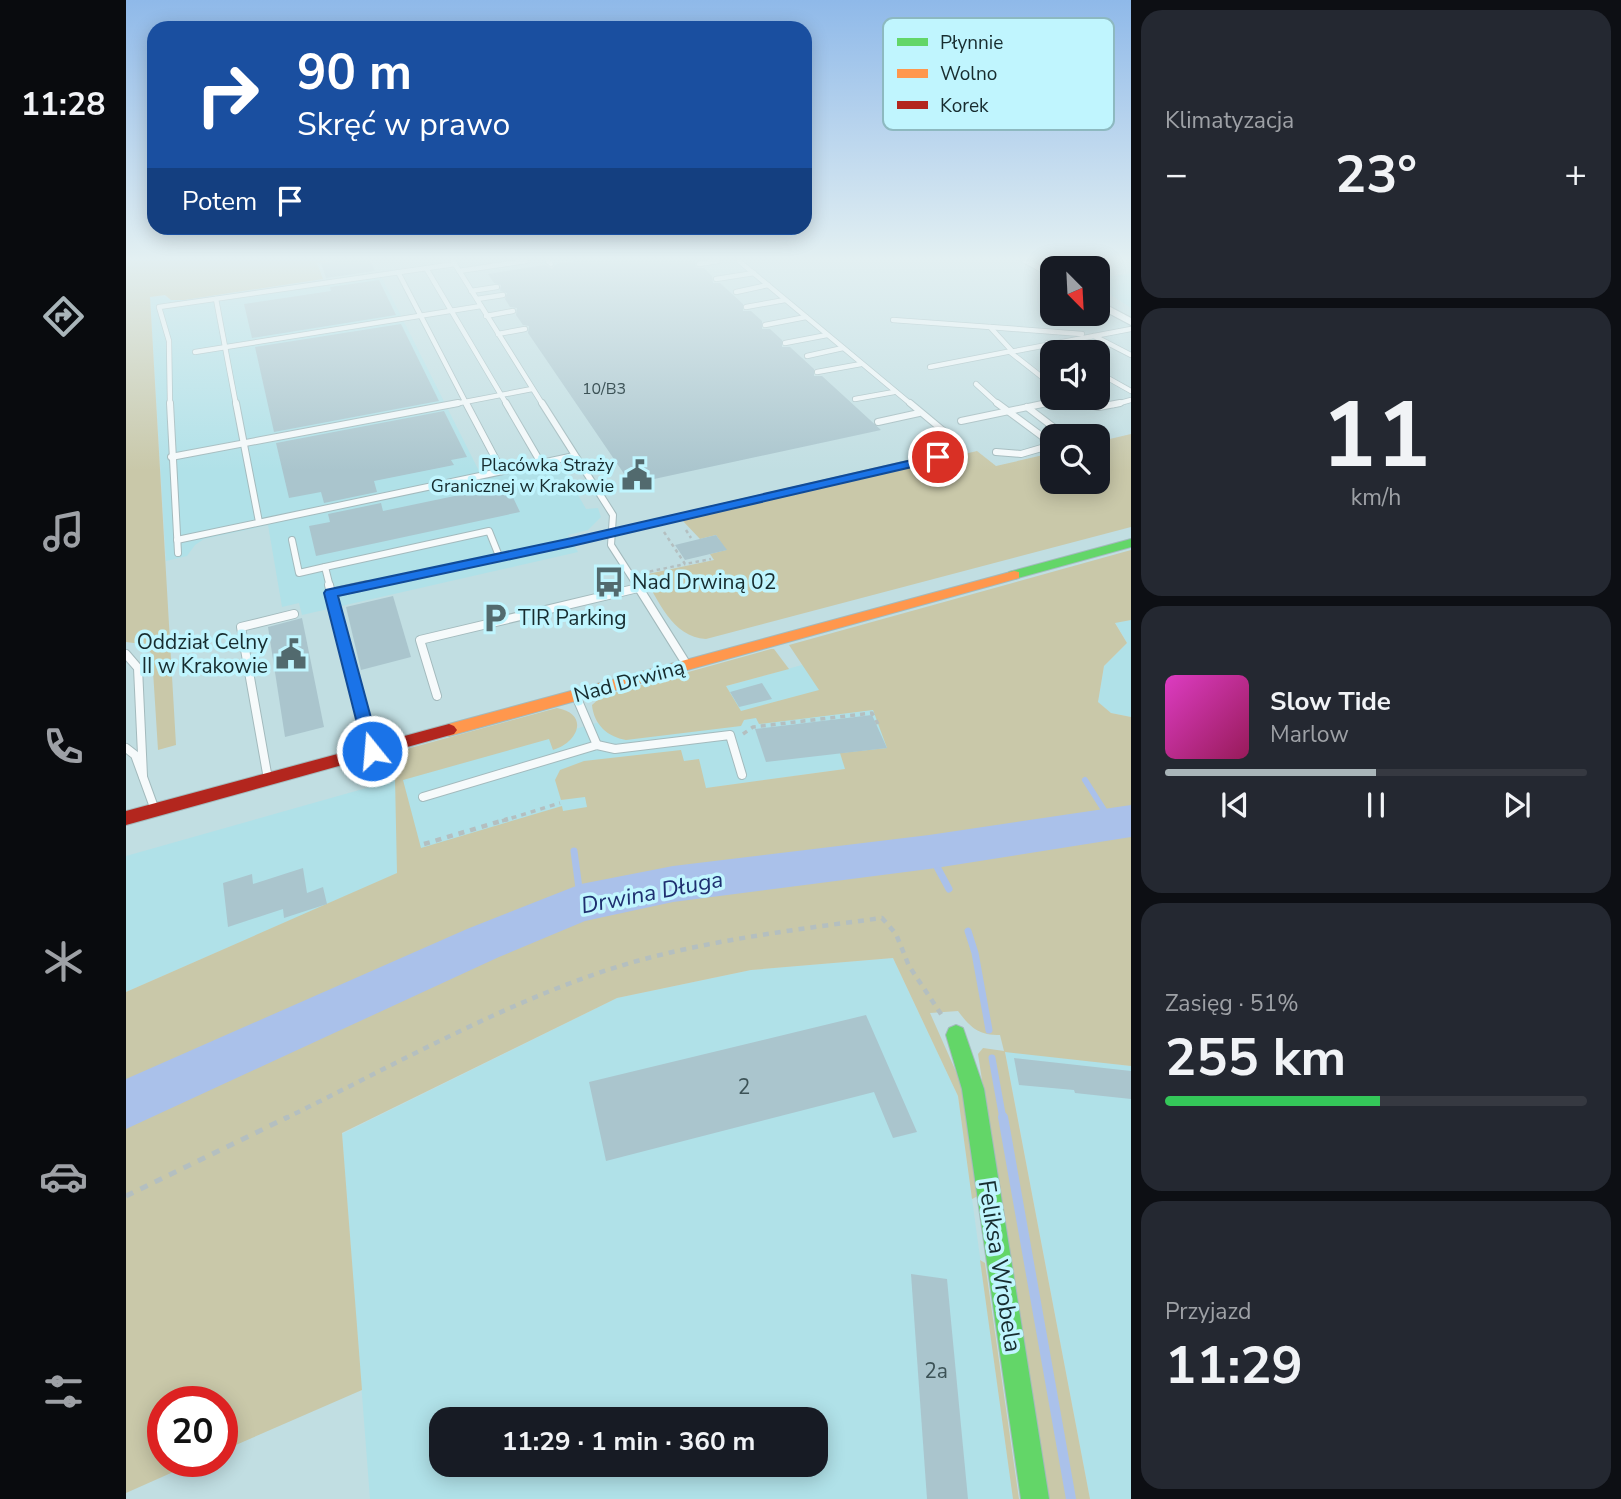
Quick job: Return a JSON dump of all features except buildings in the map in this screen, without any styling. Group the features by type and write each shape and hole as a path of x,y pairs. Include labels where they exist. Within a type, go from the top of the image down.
{"street":[{"name":"Nad Drwiną","path":"126,818 1131,543"},
{"name":"Feliksa Wrobela","path":"956,1035 975,1100 1035,1499"}],"lane":[{"path":"166,331 169,341 171,457 178,554"},
{"path":"223,331 260,522"},
{"path":"195,352 326,331"},
{"path":"427,331 502,471"},
{"path":"464,331 541,463"},
{"path":"496,331 613,515 611,545 687,665"},
{"path":"498,334 514,331"},
{"path":"331,593 611,533 938,457 953,450 951,438 822,331"},
{"path":"994,331 1012,351 1010,354 1039,375"},
{"path":"1041,331 1093,335 1131,355"},
{"path":"1067,340 1119,331"},
{"path":"785,343 827,335"},
{"path":"930,367 1040,345"},
{"path":"807,356 843,348"},
{"path":"817,372 861,364"},
{"path":"1110,379 1131,391"},
{"path":"976,384 1006,411 1043,437 1045,447 1032,453 1012,455 996,452"},
{"path":"171,457 532,389"},
{"path":"855,399 894,392"},
{"path":"1110,405 1131,400"},
{"path":"961,421 1040,404"},
{"path":"1027,407 1049,424"},
{"path":"877,422 919,413"},
{"path":"177,540 574,456"},
{"path":"292,540 299,573 489,531 499,556"},
{"path":"325,567 372,751"},
{"path":"437,696 420,640 638,588"},
{"path":"268,779 242,627 294,614"},
{"path":"126,654 134,660 138,668 143,776"},
{"path":"576,696 597,745"},
{"path":"423,797 597,745 615,749 730,735 742,775"},
{"path":"126,748 135,755 155,810"}],"path":[{"path":"661,527 685,564"},
{"path":"639,574 711,559"},
{"path":"730,735 745,733 753,727 872,713 878,724"},
{"path":"424,844 560,803"},
{"path":"126,1196 483,1022 565,986 636,961 762,934 882,918 896,934 909,966 956,1035"}],"shaded area":[{"path":"152,331 409,331 483,479 542,467 571,467 564,470 586,509 598,508 601,517 588,530 568,535 578,552 302,615 299,603 282,607 268,525 204,539 195,545 187,556 166,561"},
{"path":"1131,620 1131,717 1111,713 1098,702 1104,666 1127,643 1115,622"},
{"path":"950,623 902,761 679,792 398,873 126,992 126,856"},
{"path":"893,958 958,1096 1013,1499 370,1499 342,1134 617,998 751,970"},
{"path":"1005,1051 1131,1066 1131,1499 1090,1499"}],"green space":[{"path":"126,331 152,331 176,745 158,750 152,655 144,646 126,642"},
{"path":"1131,434 1131,527 706,639 694,637 675,625 643,575 714,560 710,554 726,550 716,535 700,539 682,520 977,451 996,466 1040,456 1040,494 1110,494 1110,439"},
{"path":"1131,550 1131,620 1115,623 1127,643 1104,666 1098,702 1111,713 1131,717 1131,1066 1005,1052 1090,1499 1046,1499 978,1054 983,1048 1004,1051 1000,1035 986,1034 976,1029 958,1011 930,1013 962,1085 978,1196 972,1199 958,1096 893,958 751,970 617,998 342,1133 362,1390 238,1444 238,1386 147,1386 147,1477 162,1477 126,1493 126,992 397,873 395,779 388,761 392,753 557,708 567,711 577,722 577,729 569,741 553,750 549,739 403,780 421,848 562,806 563,811 587,807 585,797 561,800 555,780 560,770 584,761 681,750 684,761 699,759 706,788 845,769 840,753 887,748 873,710 759,724 756,718 744,720 741,726 626,740 603,729 593,712 592,705 602,696 771,649 774,649 789,669 726,686 741,711 819,690 789,645"},
{"path":"980,1260 985,1263 1019,1499 1013,1499"}],"waterway":[{"path":"1085,780 1111,821"},
{"name":"Drwina Długa","path":"1110,819 1113,824"},
{"name":"Drwina Długa","path":"126,1104 483,943 581,903 673,884 929,852 1131,821"},
{"path":"574,851 581,903"},
{"path":"929,852 949,889"},
{"path":"968,931 975,953 989,1030"},
{"path":"992,1058 1003,1119"},
{"path":"1003,1117 1071,1499"}],"traffic: fast":[{"path":"1014,575 1131,543"},
{"path":"956,1035 973,1089 1035,1499"}],"traffic: slow":[{"path":"449,730 1014,575"}],"traffic: jam":[{"path":"126,818 449,730"}],"place":[{"name":"Placówka Straży Granicznej w Krakowie","path":"637,475"},
{"name":"Nad Drwiną 02","path":"609,582"},
{"name":"TIR Parking","path":"495,618"},
{"name":"Oddział Celny II w Krakowie","path":"291,654"}],"route":[{"path":"372,751 331,593 572,542 938,457"}]}
